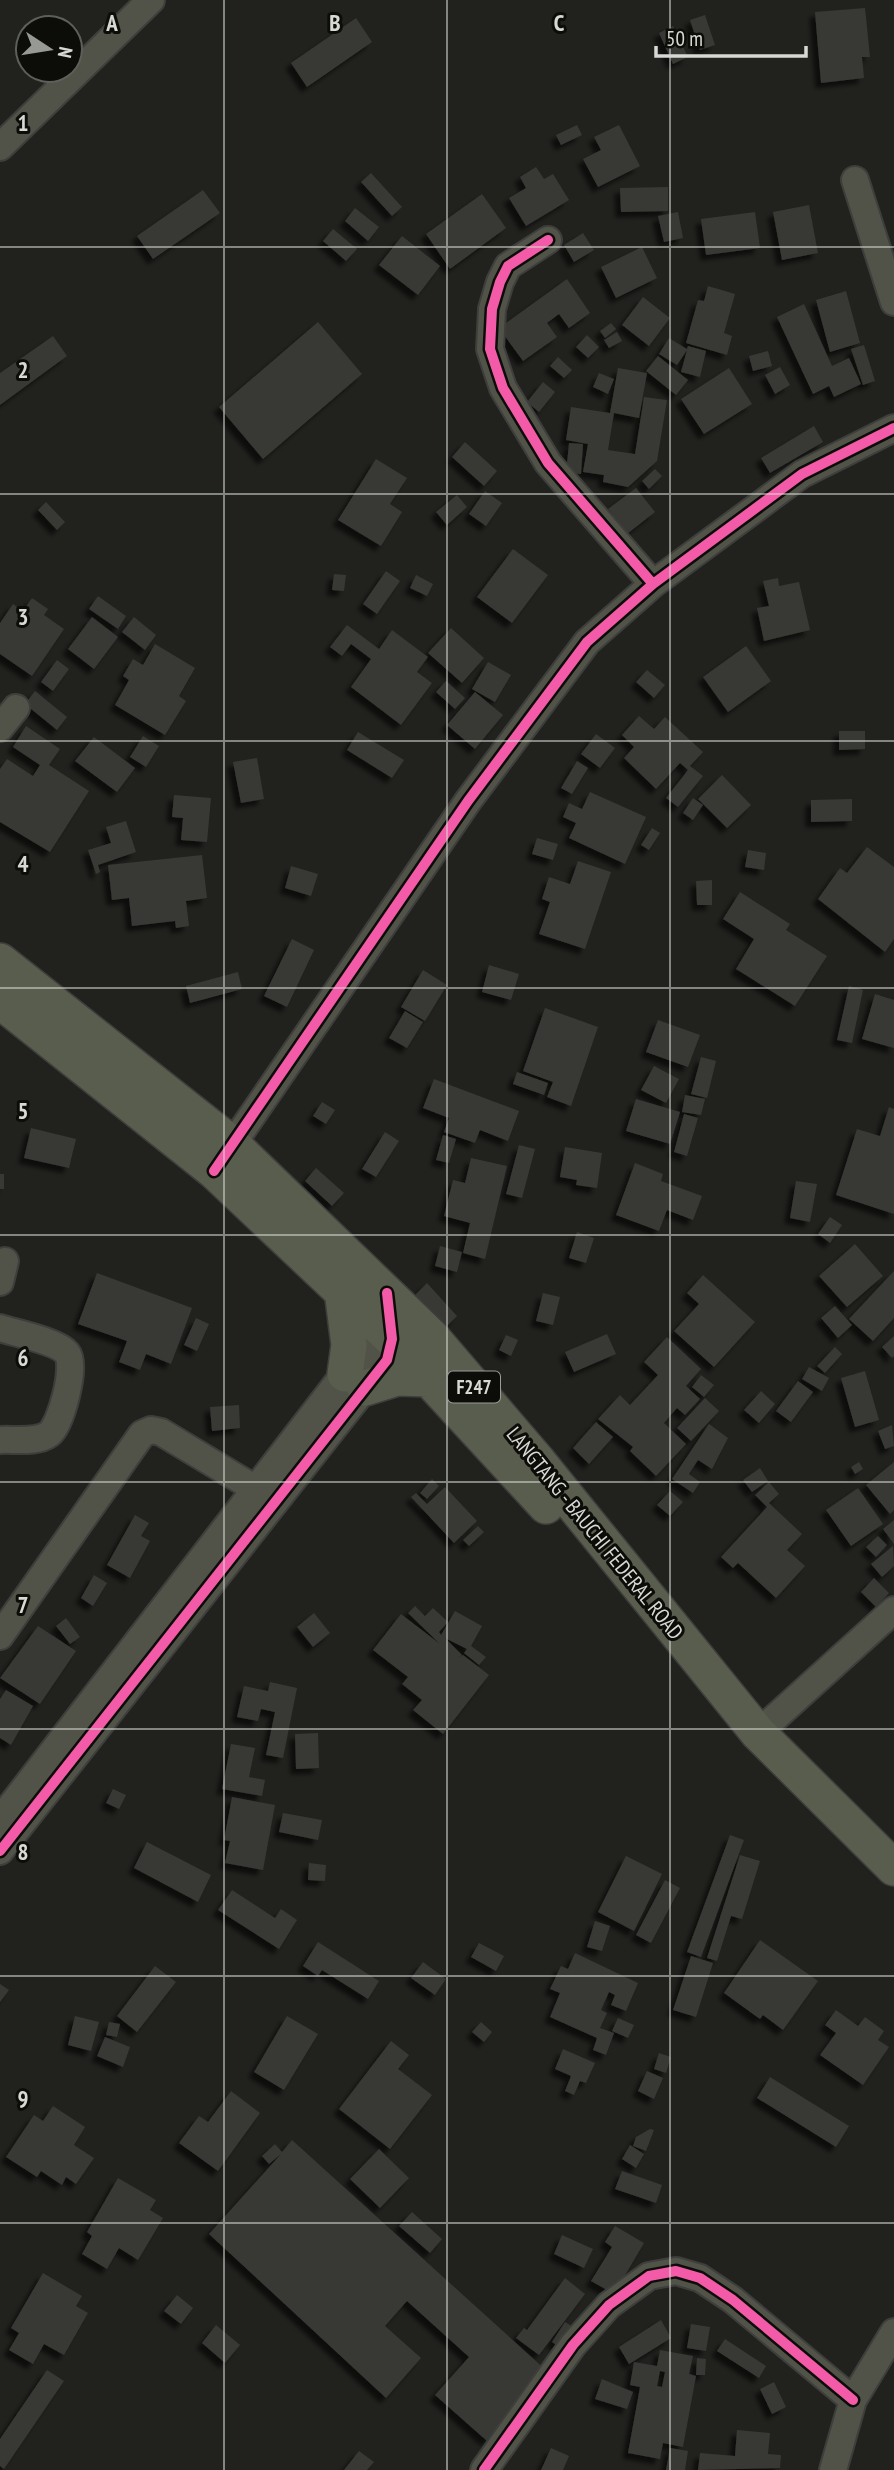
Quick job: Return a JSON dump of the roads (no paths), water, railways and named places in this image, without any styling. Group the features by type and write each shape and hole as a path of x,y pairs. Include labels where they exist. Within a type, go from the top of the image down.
{"main road":[{"name":"LANGTANG - BAUCHI FEDERAL ROAD","path":"0,961 223,1158 387,1293 437,1342 537,1460 758,1733 894,1868"},
{"name":"LANGTANG - BAUCHI FEDERAL ROAD","path":"0,1001 223,1158 894,1885"},
{"path":"342,1290 355,1381 429,1379"}],"street":[{"path":"0,148 151,0"},
{"path":"855,180 894,302"},
{"path":"548,240 508,266 492,309 489,349 503,388 548,463 653,584"},
{"path":"223,1158 468,801 587,642 653,584 802,474 894,428"},
{"path":"387,1293 391,1339"},
{"path":"0,1328 55,1346 67,1353 72,1365 60,1421 49,1434 36,1438 0,1440"},
{"path":"0,1852 355,1381 366,1346 391,1339 437,1342"},
{"path":"0,1820 254,1489 355,1381"},
{"path":"0,1636 8,1605 142,1434 152,1430 161,1432 254,1489"},
{"path":"758,1733 894,1610"},
{"path":"484,2470 573,2345 609,2305 649,2276 677,2271 700,2278 733,2300 853,2400"},
{"path":"833,2470 853,2400 894,2332"}]}
